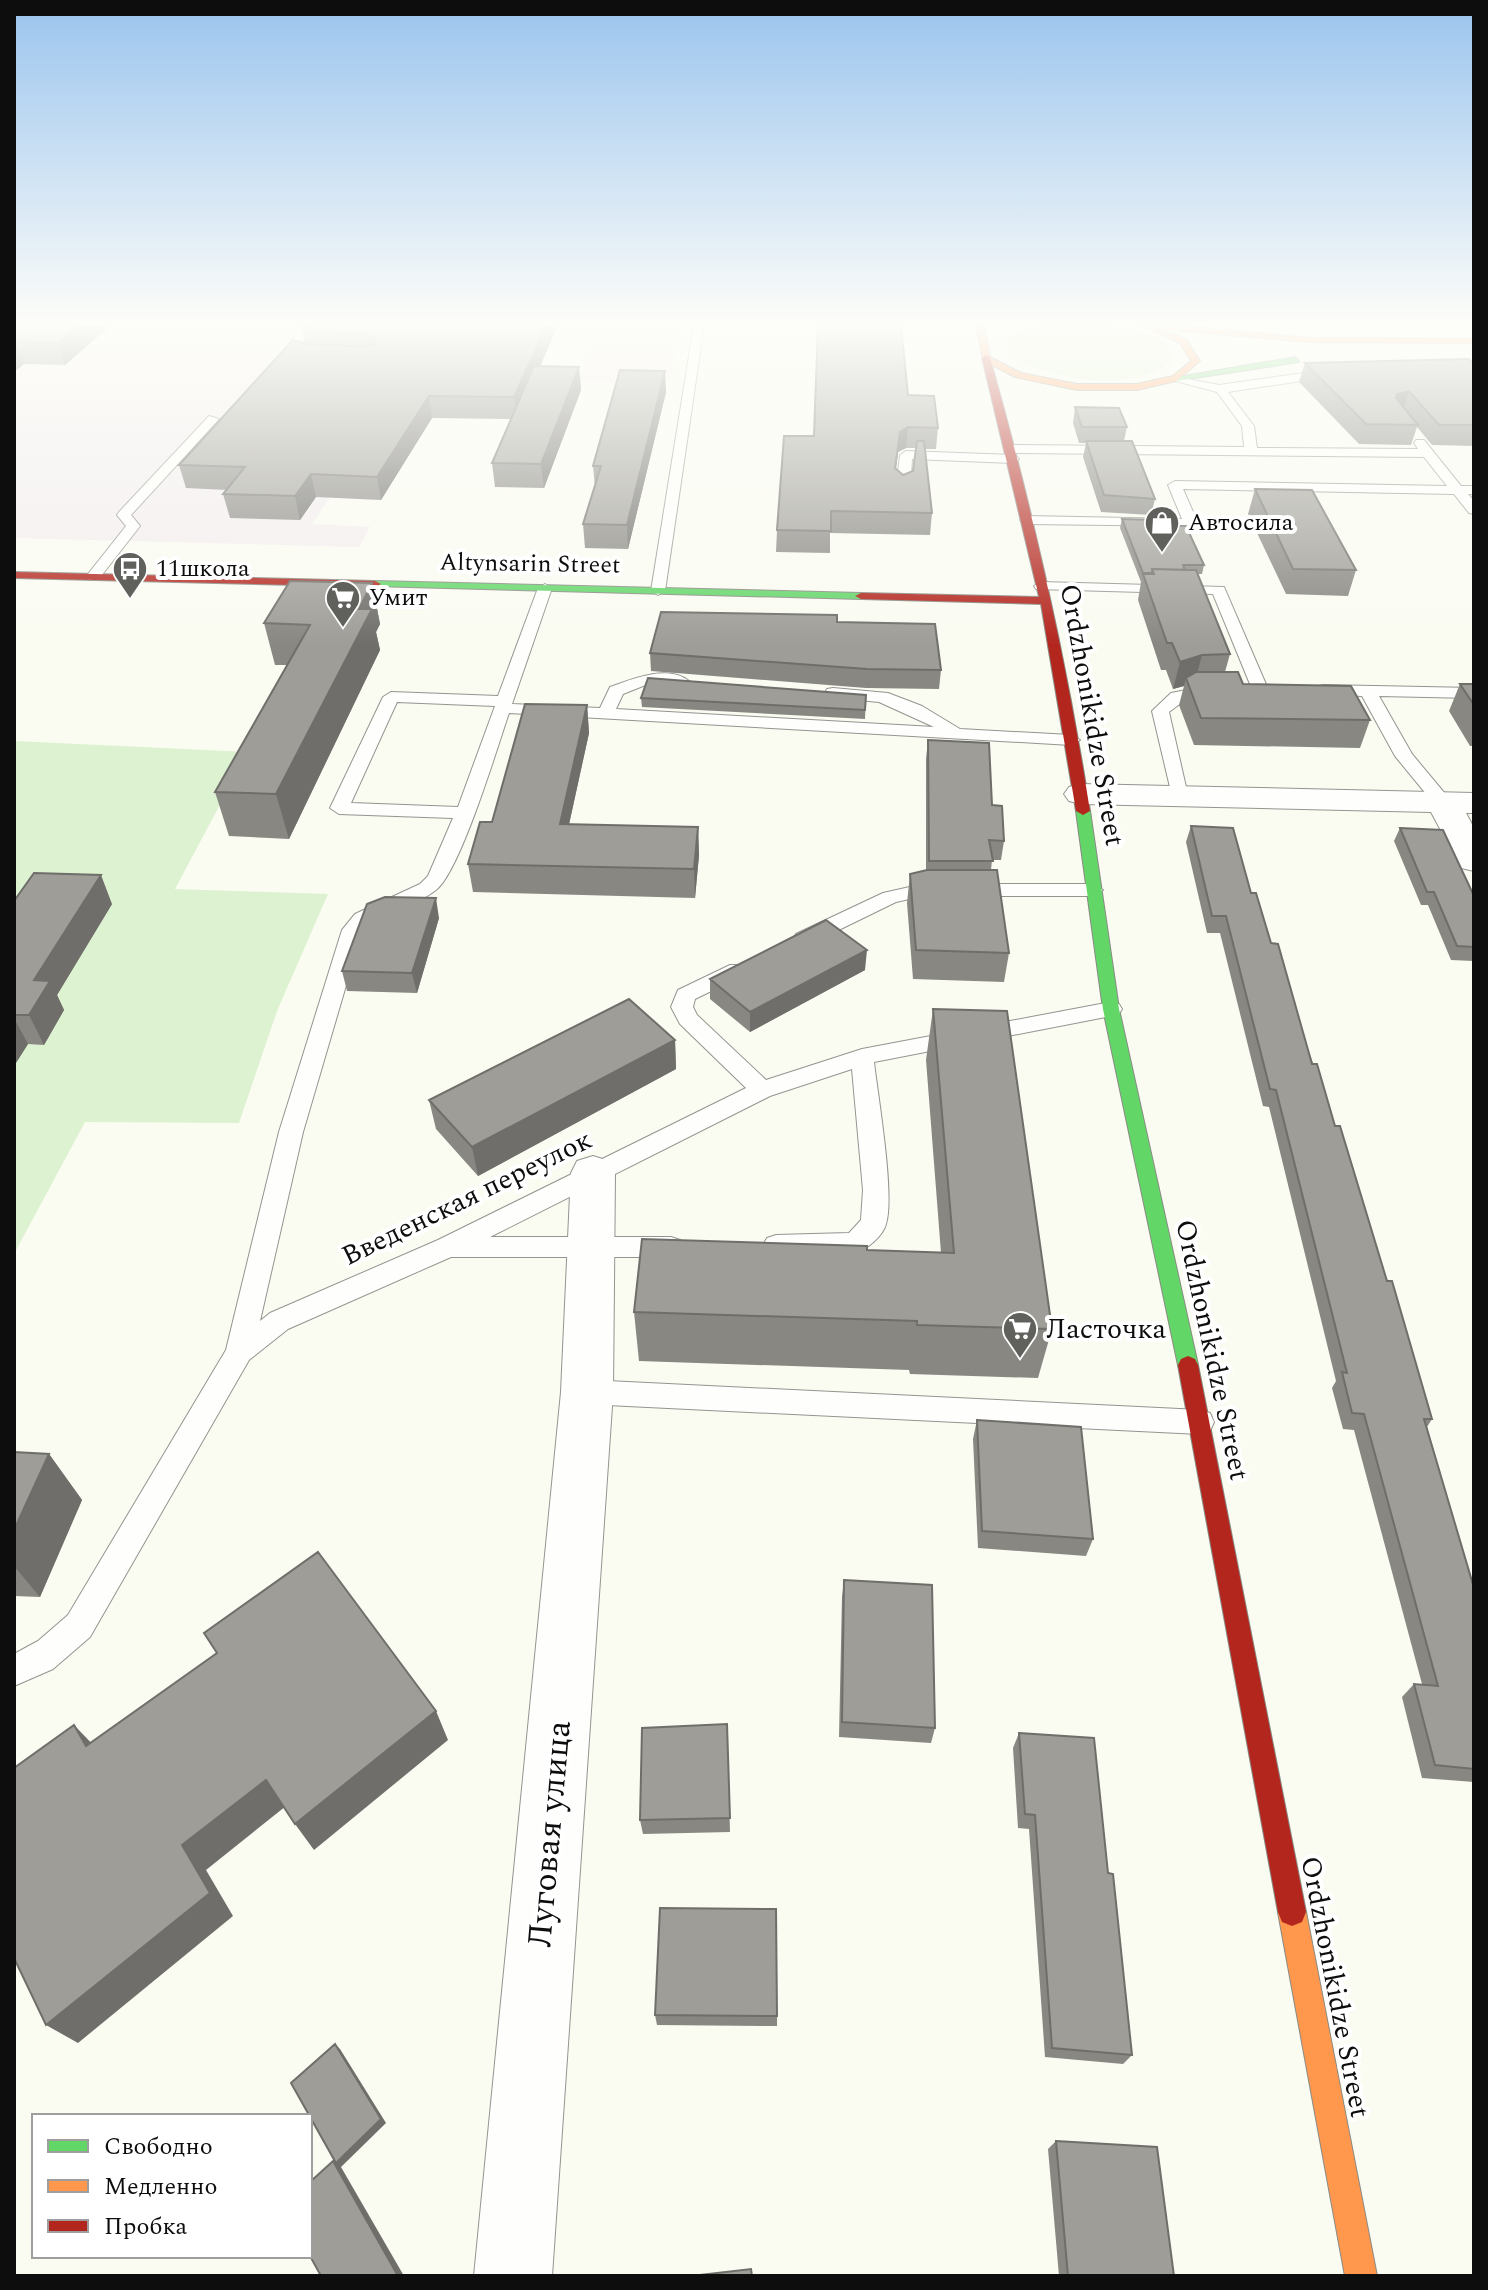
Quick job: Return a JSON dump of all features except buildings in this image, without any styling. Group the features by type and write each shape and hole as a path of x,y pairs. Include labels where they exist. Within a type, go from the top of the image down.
{"street":[{"name":"Ordzhonikidze Street","path":"1009,432 1081,794 1111,1009 1200,1422 1361,2276"},
{"name":"Altynsarin Street","path":"14,575 658,591 1043,593"},
{"path":"1081,794 1459,803 1474,860"},
{"name":"Луговая улица","path":"513,2276 587,1392 593,1173"}],"lane":[{"path":"93,577 133,526 124,515 201,432"},
{"path":"658,591 683,432"},
{"path":"1249,432 1251,451"},
{"path":"1411,432 1474,510"},
{"path":"903,490 906,455 1012,443 1428,453"},
{"path":"1027,520 1191,523 1175,485 1474,490"},
{"path":"239,1352 291,1132 352,930 369,914 427,888 437,879 465,813 545,588"},
{"path":"1043,593 1219,590 1253,689 1185,691 1172,697 1160,711 1179,796"},
{"path":"606,713 616,691 646,679 693,682"},
{"path":"1306,690 1474,693"},
{"path":"1368,691 1404,756 1459,803"},
{"path":"819,692 882,697 916,710 958,733"},
{"path":"465,813 339,808 391,697 1071,740"},
{"path":"787,947 890,897 923,890 1093,890"},
{"path":"758,960 686,995 682,1007 688,1019 762,1090"},
{"name":"Введенская переулок","path":"14,1670 32,1665 53,1652 79,1626 239,1352 279,1321 447,1247 762,1090 862,1057 1111,1009"},
{"path":"747,1246 856,1243 874,1223 875,1190 862,1057"},
{"path":"447,1247 591,1249 700,1246"},
{"path":"587,1392 1200,1422"}],"shaded area":[{"path":"14,432 375,432 312,524 370,527 359,547 14,538"}],"green space":[{"path":"14,741 248,752 175,889 328,894 277,1011 239,1123 85,1122 14,1254"}],"traffic: fast":[{"path":"375,584 861,596"},
{"path":"1083,811 1111,1009 1188,1365"}],"traffic: slow":[{"path":"1292,1912 1361,2276"}],"traffic: jam":[{"path":"1006,432 1042,583 1065,697 1083,811"},
{"path":"14,575 375,584"},
{"path":"861,596 1045,601"},
{"path":"1188,1365 1292,1912"}],"place":[{"name":"Автосила","path":"1162,554"},
{"name":"11школа","path":"130,600"},
{"name":"Умит","path":"343,629"},
{"name":"Ласточка","path":"1020,1360"}]}
